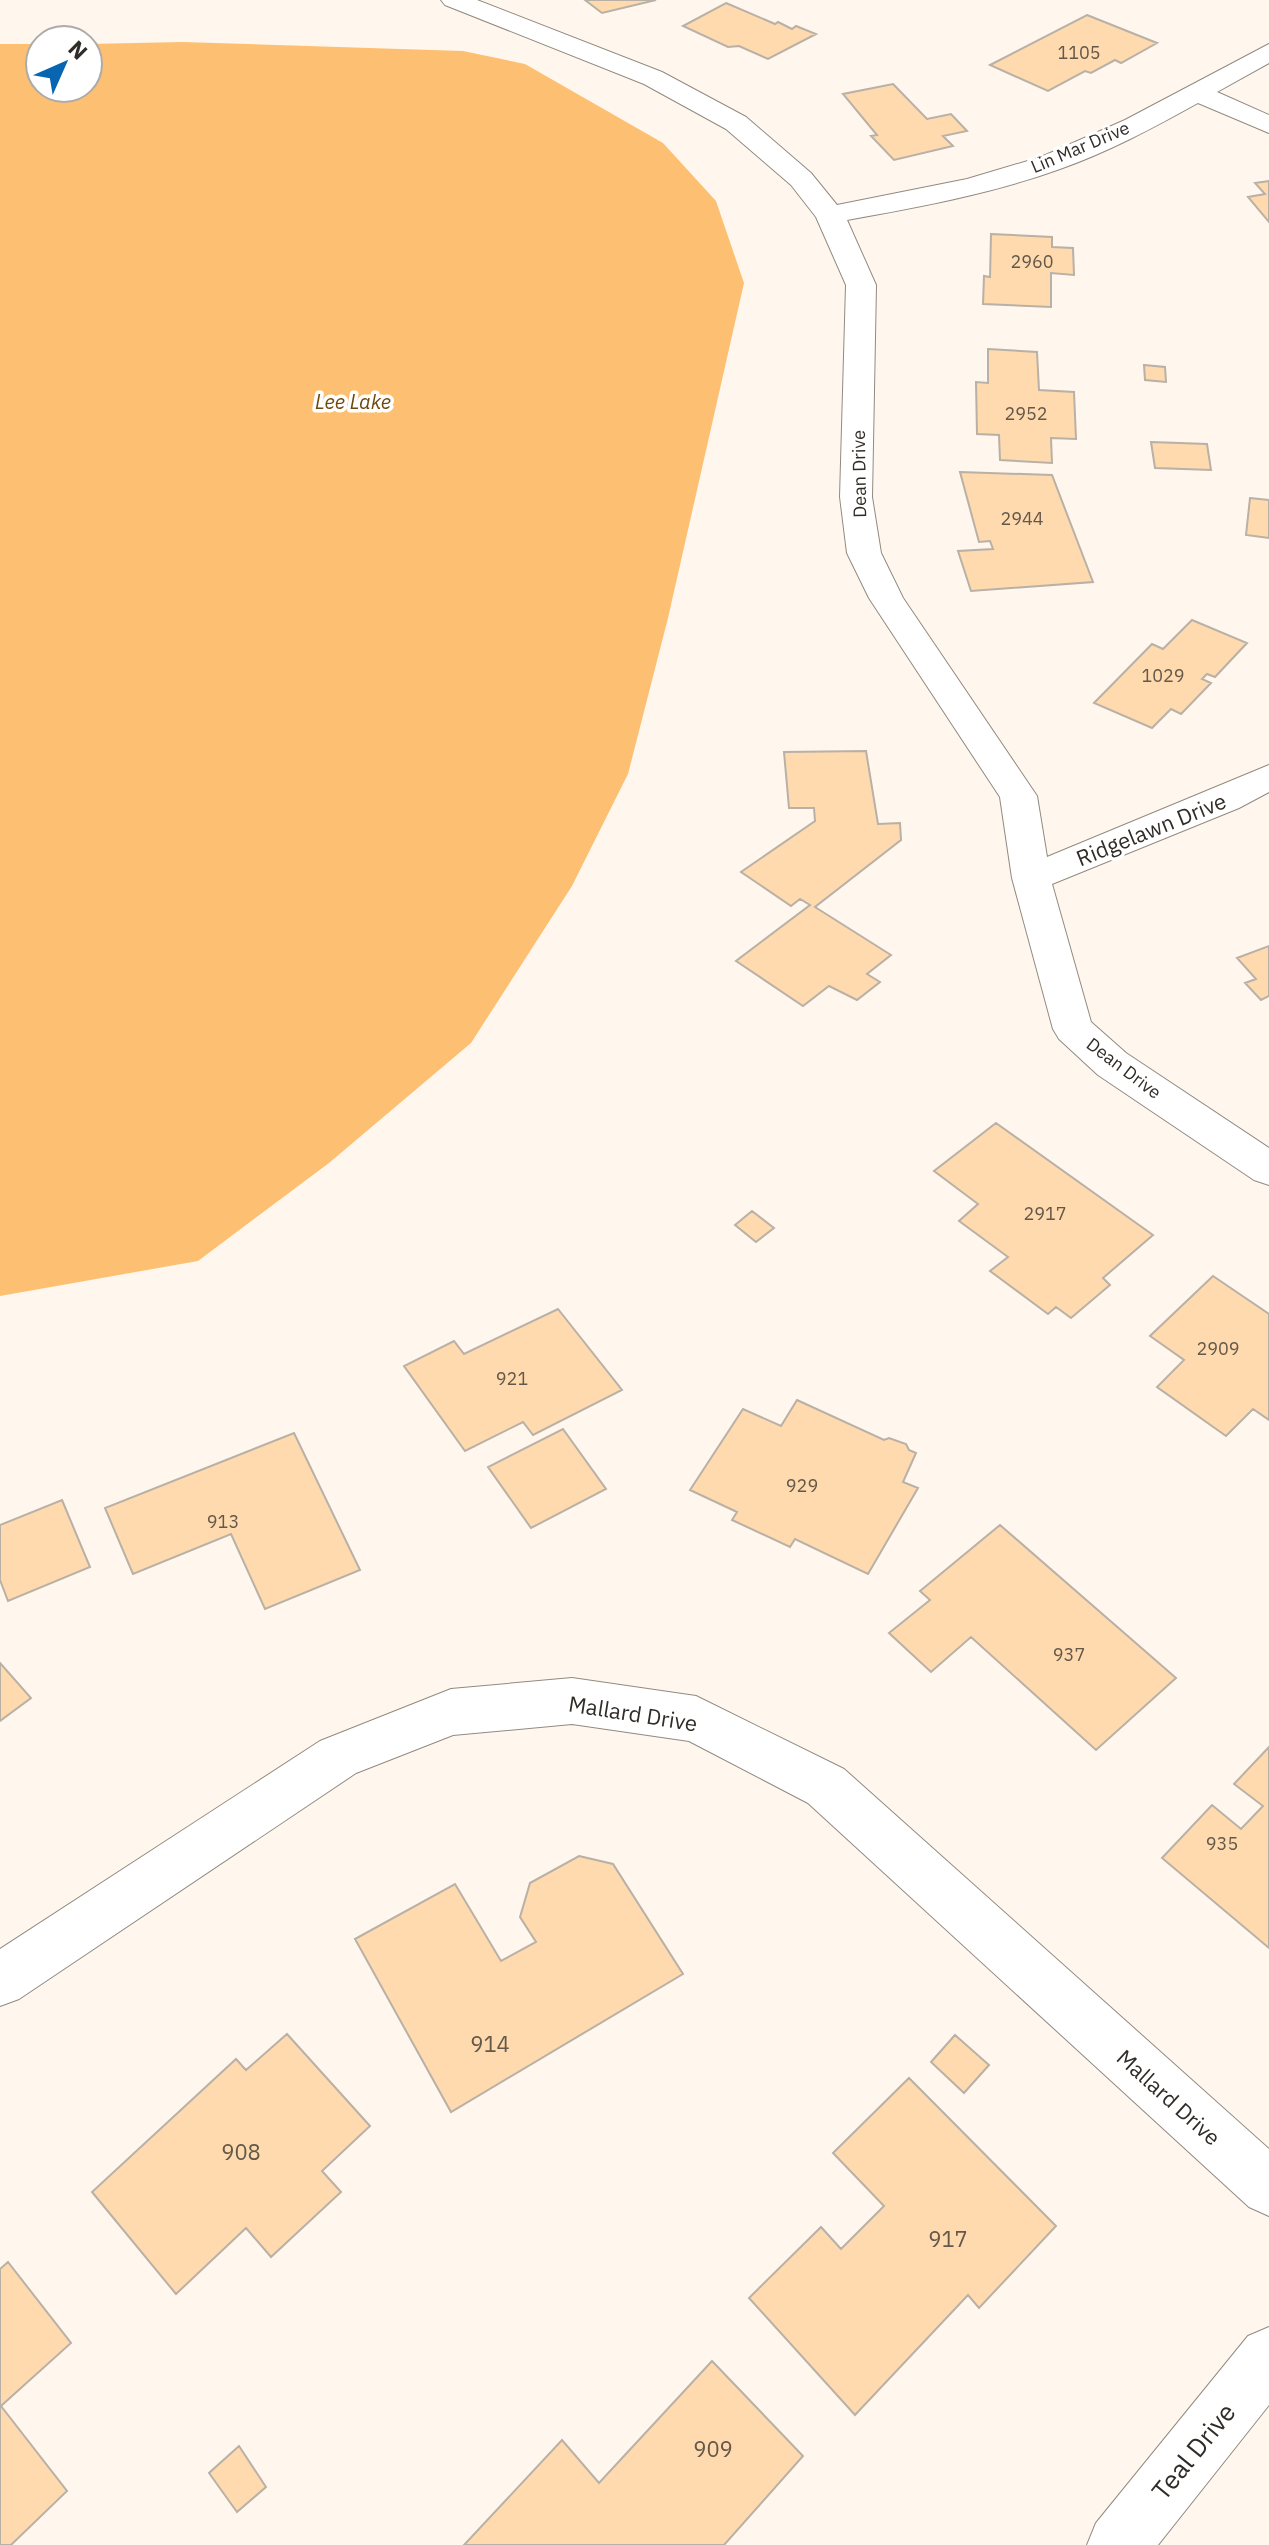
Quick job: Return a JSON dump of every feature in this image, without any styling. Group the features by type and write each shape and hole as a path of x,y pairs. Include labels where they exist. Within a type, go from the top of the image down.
{"street":[{"name":"Dean Drive","path":"454,0 653,78 736,123 801,179 830,215 861,285 856,497 864,553 886,598 1018,796 1031,878 1073,1029 1112,1064 1269,1169"},
{"name":"Lin Mar Drive","path":"830,215 947,193 1051,163 1127,129 1269,52"},
{"path":"1195,92 1269,125"},
{"name":"Ridgelawn Drive","path":"1031,878 1226,799 1269,777"},
{"name":"Mallard Drive","path":"0,1980 338,1757 451,1712 572,1701 696,1719 826,1786 1269,2187"},
{"name":"Teal Drive","path":"1118,2545 1269,2357"}],"water":[{"name":"Lee Lake","path":"182,42 463,51 525,64 663,143 716,201 744,283 668,618 628,774 572,886 471,1043 329,1163 198,1261 0,1296 0,44 24,44 24,104 104,104 104,44"}],"building":[{"path":"585,0 656,0 602,13"},
{"path":"726,3 775,24 778,22 792,29 796,26 816,34 768,59 739,46 728,47 683,26"},
{"path":"1087,15 1157,43 1121,63 1115,60 1091,73 1085,71 1048,91 990,65"},
{"path":"893,84 927,119 951,114 967,131 943,136 953,146 894,160 871,136 877,135 843,94"},
{"path":"1269,181 1269,222 1248,197 1265,194 1255,183"},
{"path":"991,234 1052,237 1052,247 1073,248 1074,275 1051,273 1051,307 983,304 984,276 990,277"},
{"path":"988,349 1037,352 1039,390 1074,392 1076,439 1051,438 1052,463 1000,460 999,435 977,434 976,382 988,383"},
{"path":"1144,365 1165,367 1166,382 1145,380"},
{"path":"1151,442 1207,444 1211,470 1155,468"},
{"path":"960,472 1052,475 1093,582 971,591 958,551 993,549 990,541 979,542"},
{"path":"1250,498 1269,500 1269,538 1246,535"},
{"path":"1192,620 1247,643 1215,677 1207,674 1202,679 1211,683 1181,714 1171,709 1152,728 1094,703 1152,644 1163,649"},
{"path":"866,751 878,824 900,823 901,840 815,907 891,955 867,974 880,982 857,1000 829,986 803,1006 736,961 810,905 800,899 791,906 741,872 815,821 814,808 789,808 784,752"},
{"path":"1269,946 1269,996 1261,1000 1245,983 1256,979 1237,958"},
{"path":"996,1123 1153,1235 1103,1278 1110,1285 1071,1318 1056,1307 1048,1314 990,1271 1008,1257 959,1221 978,1204 934,1171"},
{"path":"752,1211 774,1228 756,1242 735,1225"},
{"path":"1213,1276 1269,1314 1269,1420 1253,1409 1226,1436 1157,1387 1184,1360 1150,1336"},
{"path":"558,1309 622,1390 533,1435 523,1422 465,1451 404,1366 454,1341 464,1354"},
{"path":"797,1400 884,1440 889,1438 906,1444 909,1450 916,1453 903,1482 918,1488 868,1574 795,1539 790,1547 732,1520 737,1512 690,1490 743,1409 781,1426"},
{"path":"563,1429 606,1489 531,1528 488,1467"},
{"path":"294,1433 360,1570 265,1609 231,1534 133,1574 105,1508"},
{"path":"62,1500 90,1567 8,1601 0,1580 0,1525"},
{"path":"1000,1525 1176,1678 1096,1750 971,1637 931,1672 889,1633 930,1600 920,1591"},
{"path":"0,1663 31,1698 0,1721"},
{"path":"1269,1747 1269,1948 1162,1858 1212,1805 1241,1829 1263,1806 1234,1784"},
{"path":"579,1856 613,1864 683,1974 451,2112 355,1939 455,1884 501,1961 536,1942 520,1917 530,1883"},
{"path":"287,2034 370,2126 322,2171 341,2192 271,2257 246,2228 176,2294 92,2192 236,2059 246,2070"},
{"path":"955,2035 989,2065 964,2093 931,2062"},
{"path":"909,2078 1056,2226 979,2308 968,2295 855,2415 749,2298 821,2227 841,2249 884,2206 833,2153"},
{"path":"8,2262 71,2343 1,2406 67,2491 11,2545 0,2545 0,2269"},
{"path":"712,2361 803,2456 724,2545 464,2545 562,2440 599,2483"},
{"path":"239,2446 266,2487 237,2512 209,2473"}]}
